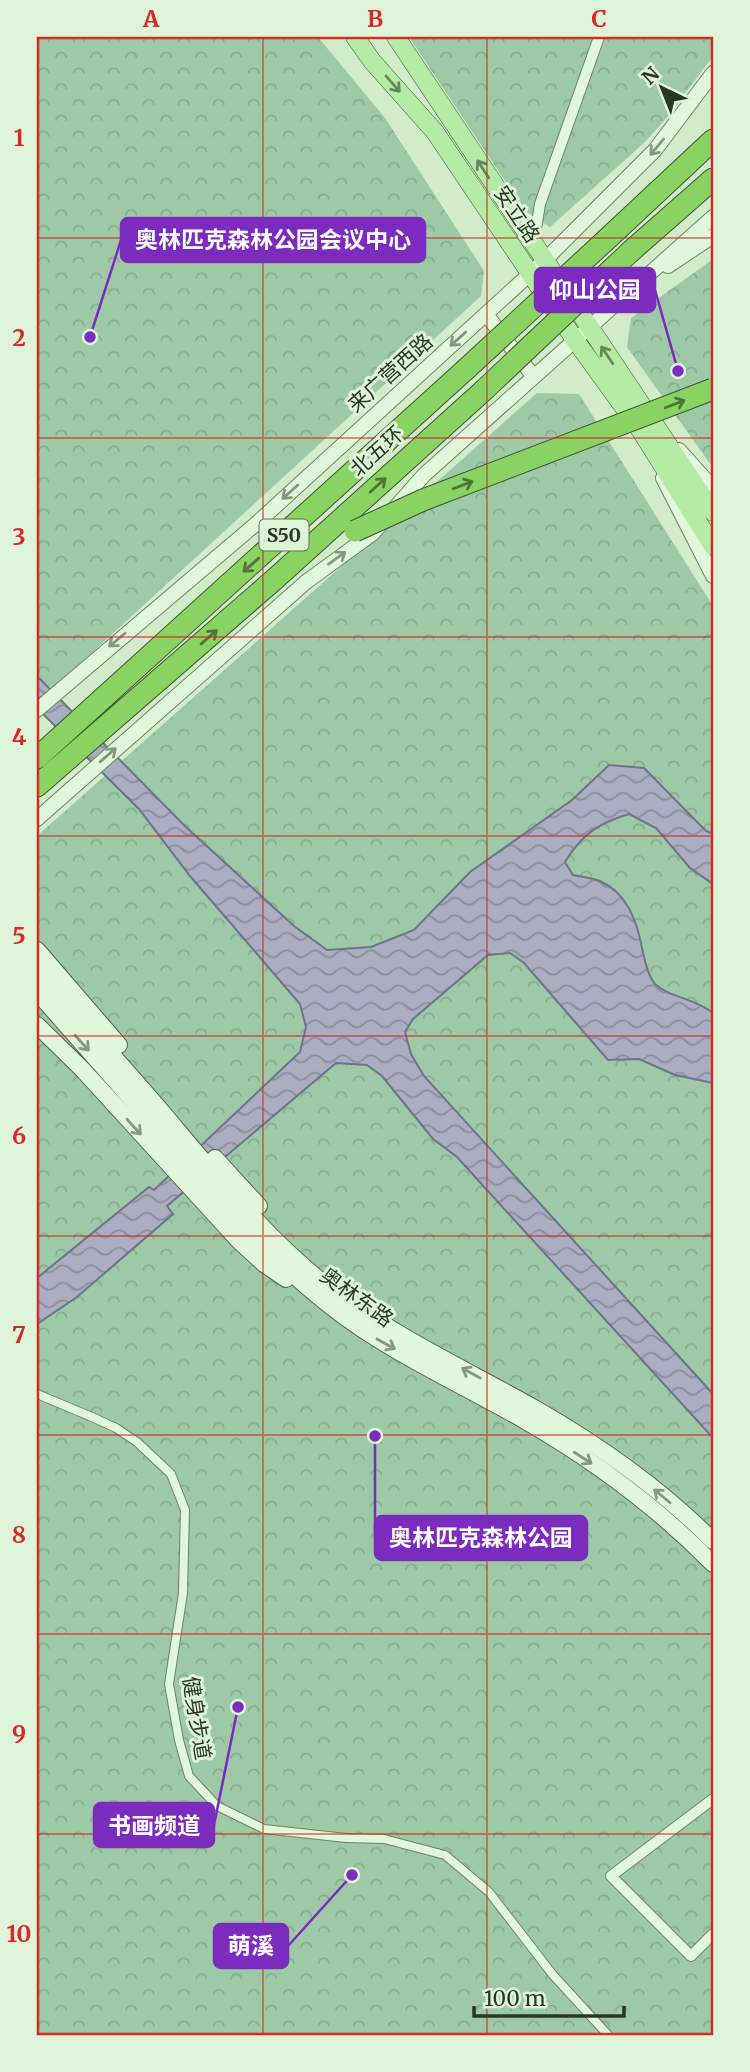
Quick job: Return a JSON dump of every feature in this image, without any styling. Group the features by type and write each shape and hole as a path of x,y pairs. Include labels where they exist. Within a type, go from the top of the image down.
{"highway":[{"name":"北五环","path":"37,786 49,756 104,698 464,371 713,140"},
{"name":"北五环","path":"49,756 120,714 276,578 713,179"},
{"path":"276,578 302,559 423,500 713,389"}],"main road":[{"name":"安立路","path":"355,37 372,61 435,132 575,340 648,427 713,512"},
{"name":"安立路","path":"398,37 589,327 713,546"},
{"path":"37,950 201,1142 216,1188"},
{"name":"奥林东路","path":"37,971 112,1054 216,1188"},
{"name":"奥林东路","path":"37,992 216,1188 282,1265 334,1300 539,1411 601,1450 645,1482 713,1541"},
{"path":"37,1025 82,1069 168,1165 216,1188 303,1252 334,1300"},
{"name":"奥林东路","path":"334,1300 375,1338 531,1424 592,1463 689,1539 713,1564"}],"street":[{"name":"安立路","path":"347,37 372,61"},
{"path":"533,245 540,204 598,37"},
{"name":"来广营西路","path":"37,710 257,523 544,261 655,150 713,73"},
{"path":"37,819 306,582 373,533 424,475 713,217"},
{"path":"623,296 713,236"},
{"path":"486,314 533,376"},
{"name":"安立路","path":"648,427 713,488"},
{"name":"安立路","path":"648,427 673,499 713,576"},
{"name":"健身步道","path":"37,1395 104,1422 136,1442 171,1474 185,1510 183,1593 169,1684 179,1740 189,1776 217,1806 264,1829 346,1838 384,1839 445,1855 489,1892 553,1975 608,2035"},
{"path":"713,1799 611,1876 691,1956 713,1934"}],"green space":[{"path":"37,37 318,37 385,118 484,271 481,296 37,703"},
{"path":"409,37 713,37 713,56 645,142 550,227 525,211"},
{"path":"713,259 713,468 627,347 631,318"},
{"path":"537,393 579,394 713,606 713,2035 37,2035 37,836"}],"water":[{"path":"37,676 186,827 294,926 327,950 371,947 414,930 470,872 572,800 609,765 644,768 706,831 713,834 713,884 690,868 656,828 629,814 592,831 565,862 573,875 600,881 624,900 634,918 647,967 655,984 713,1013 713,1083 675,1075 639,1059 608,1060 524,963 510,953 488,955 413,1019 405,1032 411,1054 424,1076 713,1394 713,1438 457,1157 433,1139 382,1076 367,1065 336,1063 167,1206 173,1214 77,1297 37,1324 37,1278 149,1187 154,1190 300,1052 306,1027 300,1004 190,876 139,809 37,708"}],"place":[{"name":"奥林匹克森林公园会议中心","path":"90,337"},
{"name":"仰山公园","path":"678,371"},
{"name":"奥林匹克森林公园","path":"375,1436"},
{"name":"书画频道","path":"238,1707"},
{"name":"萌溪","path":"352,1875"}]}
